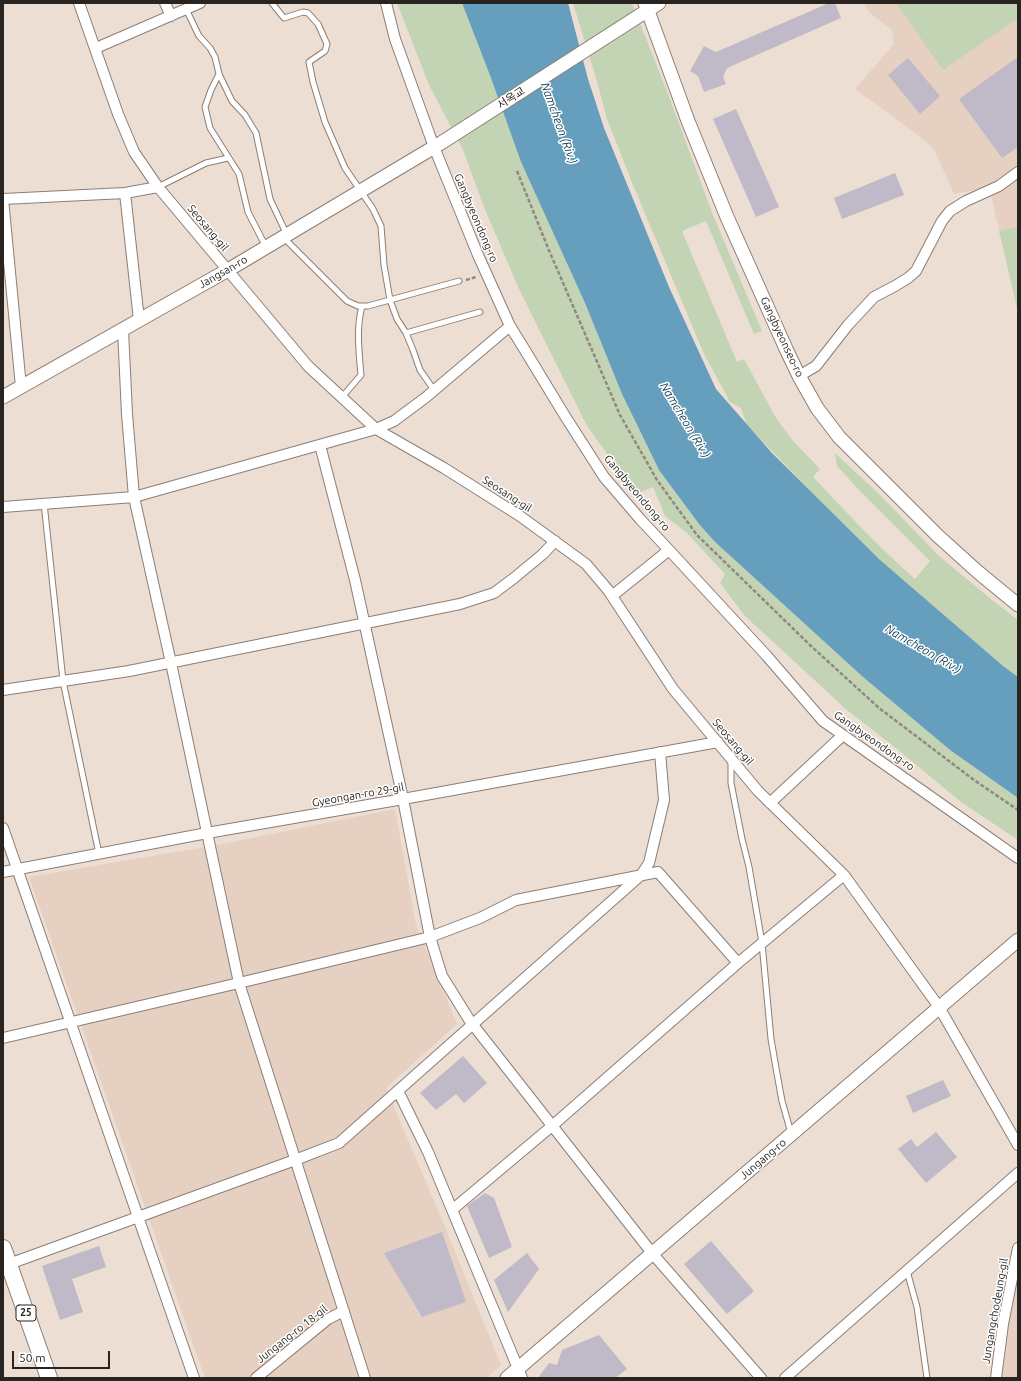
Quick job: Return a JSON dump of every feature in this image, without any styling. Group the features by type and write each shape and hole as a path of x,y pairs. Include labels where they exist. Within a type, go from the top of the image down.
{"main road":[{"name":"25","path":"3,1248 49,1378"}],"street":[{"name":"Seosang-gil","path":"80,3 118,114 134,152 158,187 308,366 376,429 457,476 520,516 586,564 612,596 673,689 758,791 844,875 939,1007"},
{"path":"164,3 171,16"},
{"path":"96,48 200,3"},
{"name":"Gangbyeondong-ro","path":"386,3 395,39 486,274 510,326 604,477 640,519 766,655 823,721 1018,858"},
{"path":"645,9 659,3"},
{"name":"서옥교","path":"437,145 645,9"},
{"name":"Gangbyeonseo-ro","path":"645,9 727,217 799,376 817,408 839,437 938,536 1018,605"},
{"name":"Jangsan-ro","path":"3,398 228,270 437,145"},
{"path":"799,376 816,366 848,325 874,297 896,286 916,271 942,221 950,211 966,201 999,186 1018,172"},
{"path":"21,387 3,199 125,193 158,187"},
{"path":"125,193 139,320"},
{"path":"3,507 134,497 376,429 394,421 434,390 510,326"},
{"path":"123,330 127,414 134,497 239,983 365,1378"},
{"path":"320,445 356,580 364,624 403,799 430,937 442,976 472,1024 652,1253 761,1378"},
{"path":"3,690 129,672 460,604 494,593 543,554 555,542"},
{"path":"612,596 669,550"},
{"path":"770,803 843,735"},
{"name":"Gyeongan-ro 29-gil","path":"3,872 718,742"},
{"path":"9,1264 339,1143 641,875 649,863 664,800 660,752"},
{"path":"3,828 194,1378"},
{"path":"3,1038 430,937 480,918 516,900 658,872 738,963"},
{"path":"452,1210 552,1126 738,963 844,875"},
{"name":"Jungang-ro","path":"507,1378 520,1373 652,1253 792,1135 1018,940"},
{"path":"939,1007 1018,1145"},
{"path":"398,1091 428,1152 520,1373"},
{"path":"785,1378 1018,1173"},
{"name":"Jungangchodeung-gil","path":"996,1378 1018,1248"},
{"name":"Jungang-ro 18-gil","path":"256,1378 328,1319 344,1311"}],"lane":[{"path":"272,3 284,18 303,12 308,13 318,24 327,44 325,51 309,62 313,82 325,122 345,168 374,209 381,226 384,265 390,300 406,333 420,370 434,390"},
{"path":"186,10 199,36 210,48 215,57 219,74 232,101 245,115 256,133 270,199 285,236 347,301 358,306 368,306 459,282"},
{"path":"219,74 210,90 205,107 210,128 239,174 248,212 266,247"},
{"path":"158,187 206,162 228,158"},
{"path":"342,397 360,375 358,338 362,306"},
{"path":"406,333 480,312"},
{"path":"44,503 64,681 99,854"},
{"path":"731,758 733,790 749,867 762,943 771,1039 782,1101 792,1135"},
{"path":"906,1271 917,1307 927,1378"}],"path":[{"path":"517,171 548,248 620,415 657,480 697,535 812,646 879,708 974,780 1018,810"},
{"path":"459,282 486,274"}],"shaded area":[{"path":"863,3 1018,3 1018,313 990,190 994,187 954,194 934,149 918,135 855,89 894,44 892,30 869,12"},
{"path":"395,809 416,925 457,1024 386,1088 501,1365 487,1378 205,1378 29,877 222,844"},
{"path":"1018,1248 1018,1378 996,1378"}],"green space":[{"path":"397,3 462,3 521,162 585,303 622,394 659,470 699,524 714,541 863,677 950,750 1018,798 1018,840 961,802 847,710 745,616 720,583 725,574 686,532 665,516 653,487 636,494 587,426 518,287 482,202 464,152 429,85"},
{"path":"573,3 632,3 713,215 762,331 754,334 706,221 682,231 737,362 744,359 776,418 794,442 820,469 813,477 863,529 915,579 930,561 837,466 835,453 879,494 939,556 1018,620 1018,678 988,655 918,596 849,531 747,425 741,408 730,402 704,354 607,119"},
{"path":"896,3 1018,3 1018,18 943,70"},
{"path":"1018,227 1018,307 1017,307 999,231"}],"water":[{"name":"Namcheon (Riv.)","path":"462,3 568,3 588,79 604,128 669,287 716,389 772,453 880,560 1003,666 1018,677 1018,798 950,750 863,677 714,541 699,524 659,470 622,394 585,303 521,162"}],"building":[{"path":"829,3 835,3 841,18 727,68 723,77 726,84 704,92 698,76 690,71 704,46 716,52"},
{"path":"1018,57 1018,147 1002,158 959,99"},
{"path":"908,58 940,96 920,114 888,75"},
{"path":"736,109 779,207 756,217 713,119"},
{"path":"895,173 904,195 842,219 834,198"},
{"path":"463,1056 487,1083 464,1103 456,1094 436,1110 420,1093"},
{"path":"943,1080 951,1096 913,1113 906,1096"},
{"path":"936,1132 957,1157 926,1183 898,1149 911,1139 917,1147"},
{"path":"485,1193 494,1198 512,1247 489,1258 467,1206"},
{"path":"442,1232 466,1302 422,1317 384,1253"},
{"path":"711,1241 754,1291 727,1314 684,1264"},
{"path":"99,1246 106,1267 72,1279 83,1312 60,1320 42,1266"},
{"path":"527,1253 539,1269 508,1312 494,1280"},
{"path":"599,1335 627,1369 615,1378 538,1378 549,1363 557,1365 562,1350"}]}
